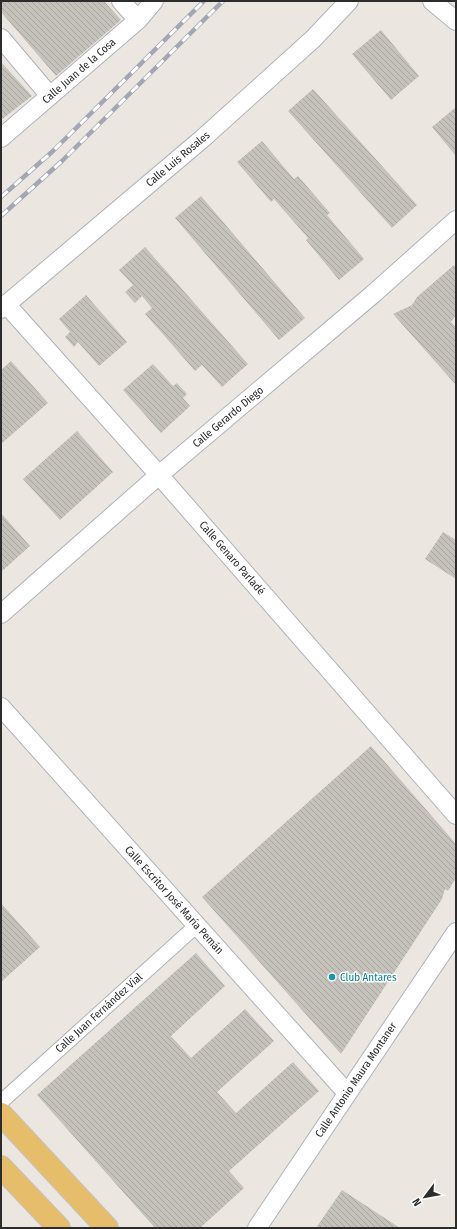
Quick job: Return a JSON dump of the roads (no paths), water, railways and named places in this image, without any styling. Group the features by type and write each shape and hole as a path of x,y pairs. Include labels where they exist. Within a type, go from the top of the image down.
{"main road":[{"path":"1,1114 107,1228"},
{"path":"1,1167 59,1228"}],"street":[{"path":"121,1 138,20"},
{"name":"Calle Juan de la Cosa","path":"1,138 138,20 154,1"},
{"name":"Calle Luis Rosales","path":"4,307 202,139 313,39 349,1"},
{"path":"432,1 456,21"},
{"path":"1,38 50,96"},
{"name":"Calle Gerardo Diego","path":"1,614 159,475 372,295 456,220"},
{"name":"Calle Genaro Parladé","path":"4,307 159,475 456,815"},
{"name":"Calle Escritor José María Pemán","path":"1,707 347,1093"},
{"name":"Calle Juan Fernández Vial","path":"1,1102 197,925"},
{"name":"Calle Antonio Maura Montaner","path":"257,1228 456,932"}],"railway":[{"path":"1,197 53,151 204,1"},
{"path":"1,216 62,161 223,1"}],"place":[{"name":"Club Antares","path":"332,977"}]}
